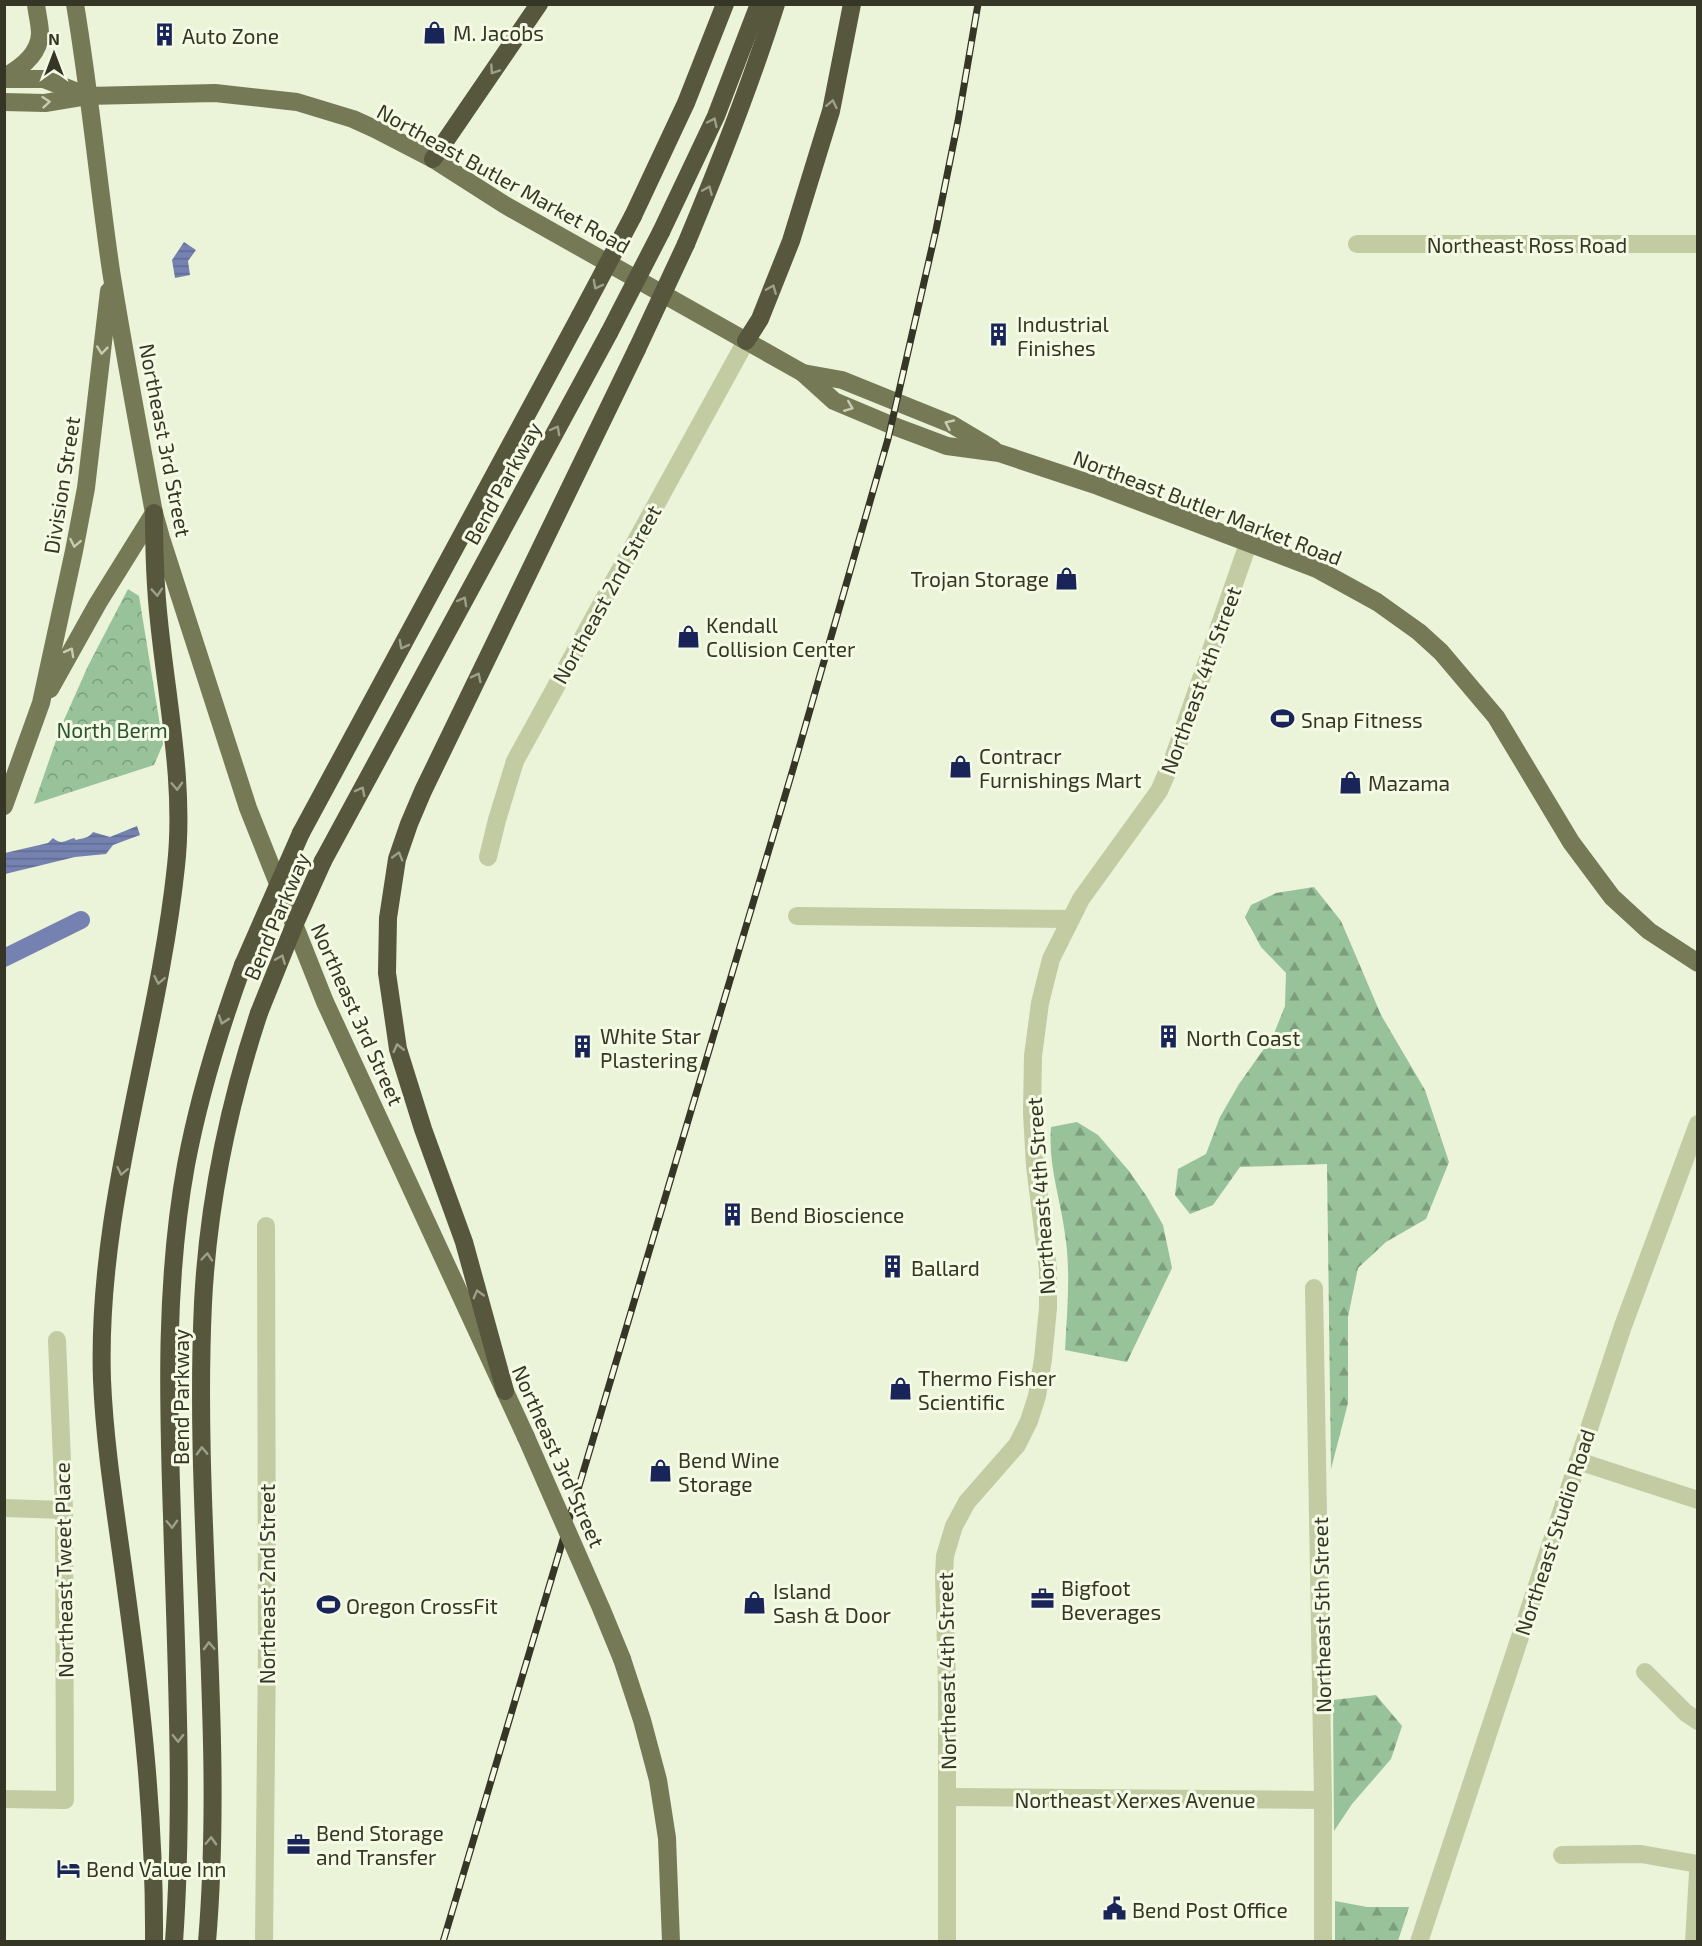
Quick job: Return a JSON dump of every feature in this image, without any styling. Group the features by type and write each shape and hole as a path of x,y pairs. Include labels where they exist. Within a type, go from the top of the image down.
{"highway":[{"path":"433,159 538,4"},
{"name":"Bend Parkway","path":"174,1941 180,1793 170,1440 170,1353 180,1209 203,1088 221,1026 243,965 301,833 633,216 686,103 725,4"},
{"name":"Bend Parkway","path":"207,1941 212,1813 211,1698 201,1438 203,1303 208,1240 233,1099 259,1013 323,861 609,333 661,232 716,116 759,4"},
{"path":"505,1390 464,1242 423,1129 398,1049 387,973 391,888 397,859 423,791 686,244 753,76 776,4"},
{"path":"746,341 760,319 794,230 831,111 852,4"},
{"path":"154,513 154,552 159,621 176,763 177,862 166,944 110,1228 103,1289 102,1379 111,1470 142,1708 148,1786 154,1941"}],"main road":[{"path":"4,78 21,68 38,43 40,33 36,4"},
{"name":"Northeast 3rd Street","path":"75,4 111,271 154,513 248,808 325,1002 505,1390 622,1659 658,1780 667,1838 671,1941"},
{"path":"4,78 44,79 87,96"},
{"name":"Northeast Butler Market Road","path":"87,96 215,93 297,102 352,119 433,159 505,205 803,373 842,380 951,424 999,453 1098,486 1317,569 1377,602 1419,632 1441,652 1496,717 1571,842 1612,897 1649,931 1698,963"},
{"path":"4,102 45,103 87,96"},
{"name":"Division Street","path":"4,806 41,703 86,488 111,271"},
{"name":"Division Street","path":"41,703 98,603 154,513"}],"street":[{"name":"Northeast Ross Road","path":"1358,244 1698,244"},
{"name":"Northeast 2nd Street","path":"488,857 515,761 746,341"},
{"name":"Northeast 4th Street","path":"947,1941 945,1556 961,1512 967,1502 1017,1445 1029,1421 1037,1396 1048,1308 1048,1269 1035,1166 1032,1113 1033,1056 1040,1003 1051,959 1081,899 1159,791 1181,740 1248,544"},
{"path":"797,916 1071,919"},
{"name":"Northeast Studio Road","path":"1419,1941 1623,1326 1698,1124"},
{"name":"Northeast 2nd Street","path":"264,1941 267,1647 266,1226"},
{"name":"Northeast 5th Street","path":"1314,1288 1323,1800 1323,1941"},
{"name":"Northeast Tweet Place","path":"4,1799 65,1800 64,1510 57,1340"},
{"path":"1578,1461 1698,1500"},
{"path":"4,1508 64,1510"},
{"path":"1645,1671 1686,1713 1698,1720"},
{"name":"Northeast Xerxes Avenue","path":"947,1797 1323,1800"},
{"path":"1562,1855 1641,1854 1698,1864"},
{"path":"1694,1941 1698,1874"}],"green space":[{"name":"North Berm","path":"128,589 139,596 163,744 154,765 34,804 60,729 88,666"},
{"path":"1314,887 1341,921 1381,1015 1425,1090 1449,1162 1426,1219 1386,1242 1358,1268 1348,1317 1348,1403 1331,1469 1327,1164 1240,1167 1213,1205 1190,1214 1175,1195 1178,1169 1206,1154 1220,1117 1239,1084 1273,1036 1285,1006 1286,973 1261,947 1245,917 1251,905 1276,893"},
{"path":"1077,1122 1098,1135 1129,1171 1147,1197 1163,1225 1172,1268 1127,1362 1065,1350 1068,1263 1051,1155 1051,1127"},
{"path":"1376,1695 1402,1726 1391,1759 1352,1804 1334,1831 1333,1700"},
{"path":"1335,1901 1367,1907 1409,1907 1398,1941 1335,1941"}],"water":[{"path":"184,242 196,250 188,261 190,275 175,278 172,260"},
{"path":"137,826 140,835 113,845 106,854 75,857 5,874 5,853 48,843 53,838 61,842 74,838 76,840 88,837 93,832 110,837"}],"waterway":[{"path":"4,958 81,920"}],"railway":[{"path":"443,1942 793,769 888,439 936,230 978,4"}],"place":[{"name":"M. Jacobs","path":"435,32"},
{"name":"Auto Zone","path":"164,35"},
{"name":"Industrial Finishes","path":"999,335"},
{"name":"Trojan Storage","path":"1067,578"},
{"name":"Kendall Collision Center","path":"688,636"},
{"name":"Snap Fitness","path":"1283,719"},
{"name":"Contracr Furnishings Mart","path":"961,767"},
{"name":"Mazama","path":"1350,782"},
{"name":"North Coast","path":"1168,1037"},
{"name":"White Star Plastering","path":"582,1047"},
{"name":"Bend Bioscience","path":"732,1214"},
{"name":"Ballard","path":"893,1267"},
{"name":"Thermo Fisher Scientific","path":"900,1389"},
{"name":"Bend Wine Storage","path":"660,1471"},
{"name":"Bigfoot Beverages","path":"1043,1599"},
{"name":"Island Sash & Door","path":"755,1602"},
{"name":"Oregon CrossFit","path":"328,1605"},
{"name":"Bend Storage and Transfer","path":"298,1844"},
{"name":"Bend Value Inn","path":"68,1868"},
{"name":"Bend Post Office","path":"1114,1909"}]}
